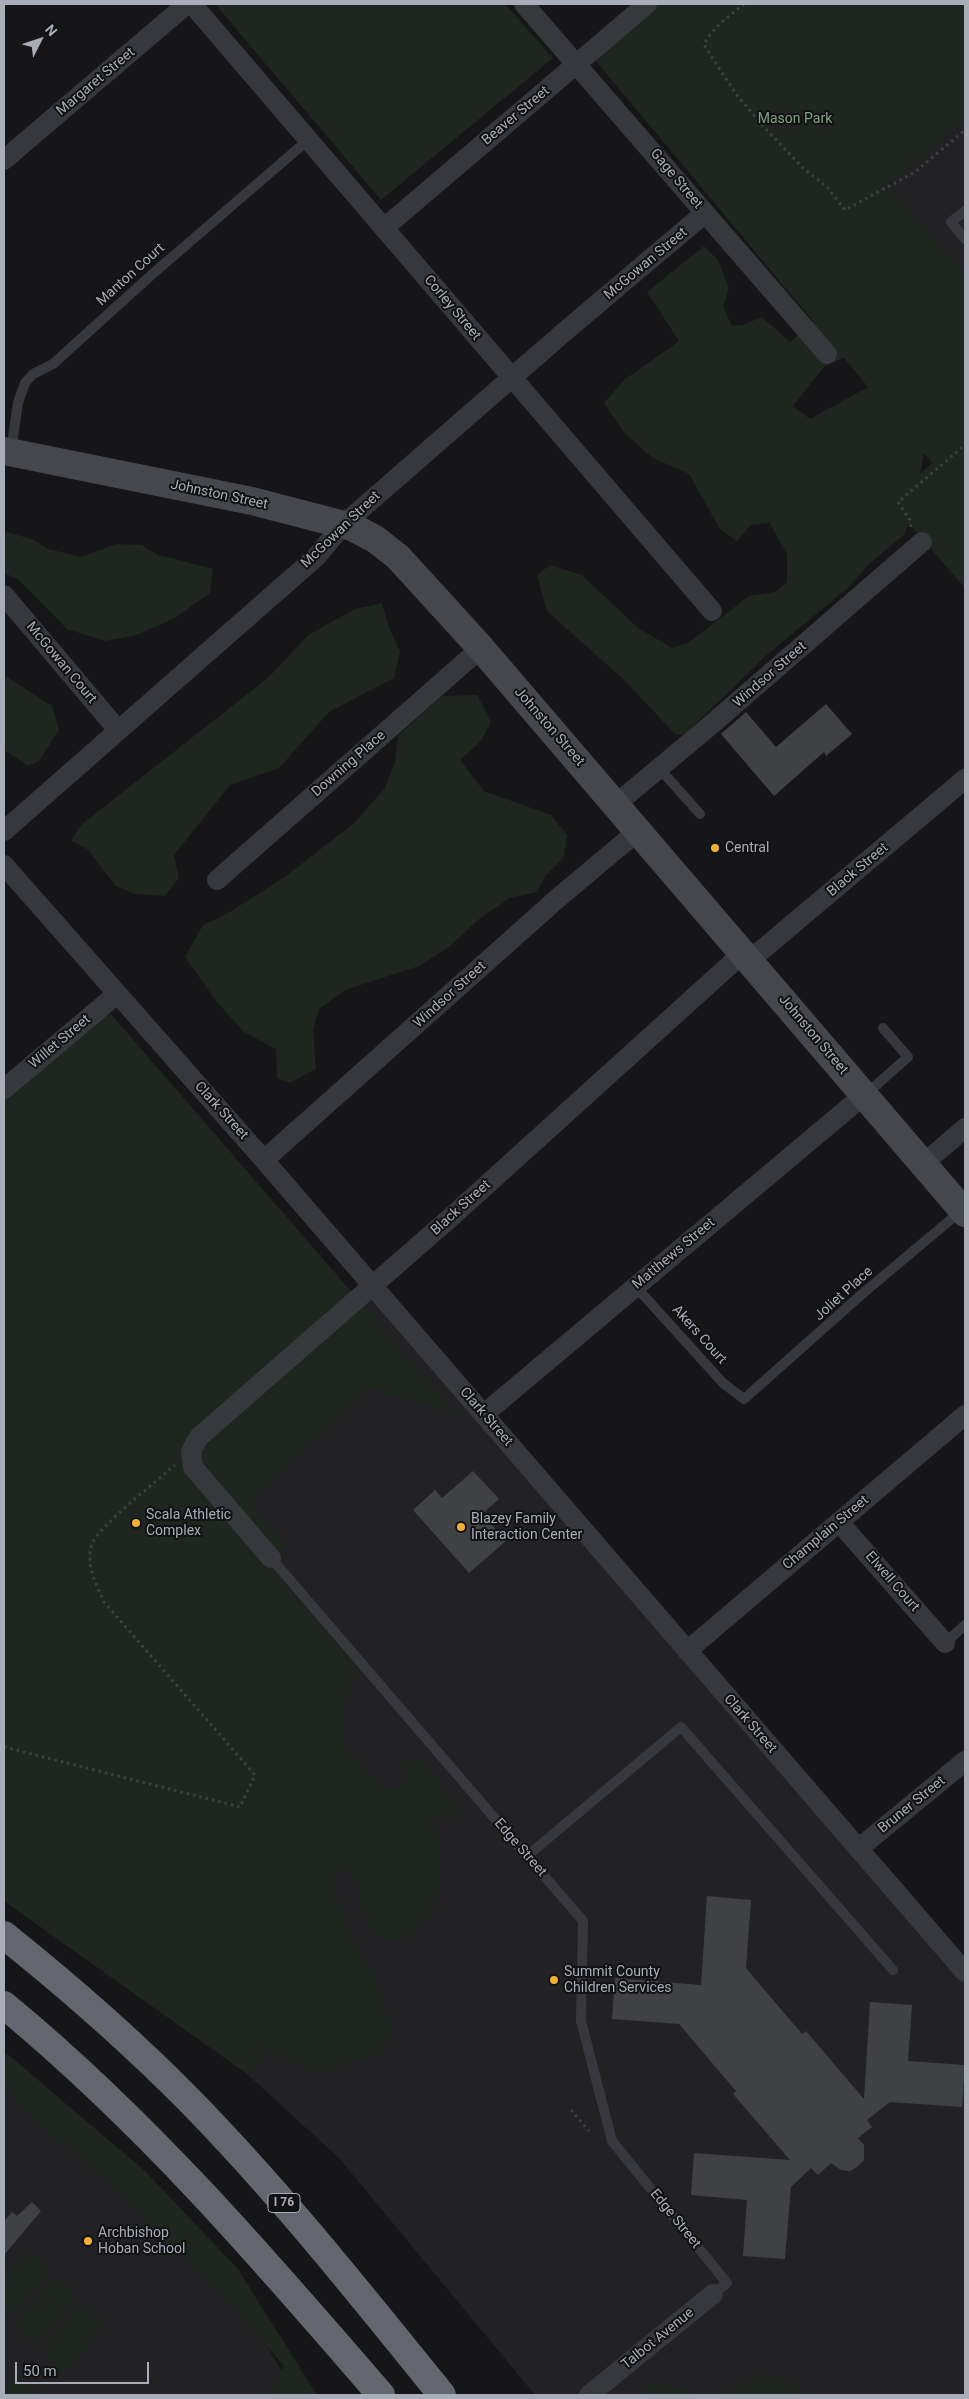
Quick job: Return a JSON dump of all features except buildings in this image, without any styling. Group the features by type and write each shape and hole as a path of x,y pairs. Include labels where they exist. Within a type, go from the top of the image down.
{"highway":[{"name":"I 76","path":"4,1935 110,2025 191,2102 302,2223 442,2395"},
{"path":"4,2005 69,2062 175,2163 274,2270 381,2395"}],"main road":[{"name":"Johnston Street","path":"7,452 235,497 343,524 375,539 398,557 481,648 964,1211"}],"street":[{"name":"Margaret Street","path":"4,160 187,4"},
{"name":"Corley Street","path":"192,4 712,612"},
{"name":"Gage Street","path":"524,4 578,64 827,354"},
{"name":"Beaver Street","path":"384,228 647,4"},
{"name":"McGowan Street","path":"4,831 316,557 343,524 705,214"},
{"name":"Windsor Street","path":"615,805 922,542"},
{"name":"McGowan Court","path":"4,595 118,730"},
{"name":"Downing Place","path":"217,880 481,648"},
{"name":"Black Street","path":"192,1459 199,1437 747,957 965,779"},
{"name":"Windsor Street","path":"264,1160 558,898 638,831"},
{"name":"Clark Street","path":"4,865 264,1160 965,1972"},
{"name":"Willet Street","path":"4,1089 117,994"},
{"name":"Matthews Street","path":"484,1414 864,1095"},
{"path":"923,1164 965,1128"},
{"name":"Champlain Street","path":"687,1651 965,1415"},
{"name":"Edge Street","path":"192,1459 272,1558"},
{"name":"Elwell Court","path":"840,1522 945,1643"},
{"name":"Bruner Street","path":"858,1848 965,1761"},
{"name":"Talbot Avenue","path":"589,2395 720,2288"}],"lane":[{"name":"Manton Court","path":"7,452 18,403 25,383 33,374 53,364 148,278 308,140"},
{"path":"965,211 952,222 965,238"},
{"path":"659,768 700,814"},
{"path":"864,1095 908,1057 883,1028"},
{"name":"Joliet Place","path":"744,1399 861,1295 964,1211"},
{"name":"Akers Court","path":"636,1287 723,1383 744,1399"},
{"name":"Edge Street","path":"272,1558 583,1921 581,2021 612,2141 720,2288"},
{"path":"945,1643 965,1625"},
{"path":"527,1856 681,1727 893,1970"}],"path":[{"path":"744,4 714,30 704,45 731,87 763,126 803,168 827,187 845,210 915,172 965,130"},
{"path":"922,542 898,502 965,445"},
{"path":"4,1747 240,1807 255,1775 104,1602 91,1574 92,1544 102,1529 192,1459"},
{"path":"571,2110 589,2131"}],"shaded area":[{"path":"965,122 965,275 889,185"},
{"path":"372,1287 965,1972 965,2395 535,2395 339,2158 247,2074 328,1984 189,1632 193,1467"},
{"name":"Archbishop Hoban School","path":"4,2090 238,2300 297,2395 4,2395"}],"green space":[{"path":"215,4 505,4 553,58 381,200"},
{"name":"Mason Park","path":"655,4 965,4 965,122 889,185 965,275 965,588 909,524 904,535 870,563 849,587 769,653 686,733 676,735 624,680 547,611 537,575 550,565 582,575 638,628 672,648 688,643 749,596 775,592 787,582 787,555 770,523 751,525 737,541 720,529 689,474 653,458 626,435 604,403 624,380 679,341 647,292 704,246 718,260 729,288 723,307 732,326 742,325 762,317 790,342 813,321 595,60","holes":["844,358 868,387 810,419 793,406 825,366","924,453 932,463 920,474"]},
{"path":"4,531 34,540 48,549 82,557 116,544 142,545 158,555 213,569 210,593 175,618 137,635 105,641 67,629 19,580 4,573"},
{"path":"382,603 389,628 400,651 394,678 329,712 279,768 230,785 174,855 179,878 165,896 135,894 116,886 87,849 71,841 81,825 269,677 308,635 355,609"},
{"path":"4,675 52,706 59,730 39,761 28,766 4,750"},
{"path":"477,695 491,722 481,741 460,760 484,791 551,815 567,835 564,857 545,876 537,892 510,898 479,919 448,948 419,966 345,990 319,1009 313,1029 316,1069 290,1083 277,1078 276,1049 244,1032 216,1001 185,957 203,925 225,915 286,876 353,824 385,788 395,762 398,736 442,696"},
{"name":"Scala Athletic Complex","path":"111,1014 458,1415 371,1388 251,1502 286,1545 267,1562 357,1667 341,1719 340,1727 343,1742 359,1764 384,1790 403,1784 404,1761 420,1762 463,1810 451,1819 432,1814 441,1855 435,1908 414,1933 393,1943 368,1926 355,1875 343,1868 331,1879 355,1945 374,1974 391,2027 381,2054 320,2073 277,2056 271,2048 247,2074 4,1901 4,1098 97,1020"},
{"path":"4,2051 145,2171 238,2269 317,2395 269,2395 284,2366 222,2295 106,2182 4,2090"},
{"path":"29,2250 50,2270 7,2317 4,2314 4,2277"},
{"path":"57,2277 78,2297 35,2344 14,2323"},
{"path":"85,2303 107,2323 64,2370 42,2350"},
{"path":"19,2375 41,2395 4,2395 4,2392"},
{"path":"759,2375 783,2378 802,2393 801,2395 706,2395 730,2390"},
{"path":"646,2383 672,2386 704,2395 647,2395"}],"place":[{"name":"Central","path":"715,848"},
{"name":"Scala Athletic Complex","path":"136,1523"},
{"name":"Blazey Family Interaction Center","path":"461,1527"},
{"name":"Summit County Children Services","path":"554,1980"},
{"name":"Archbishop Hoban School","path":"88,2241"}]}
